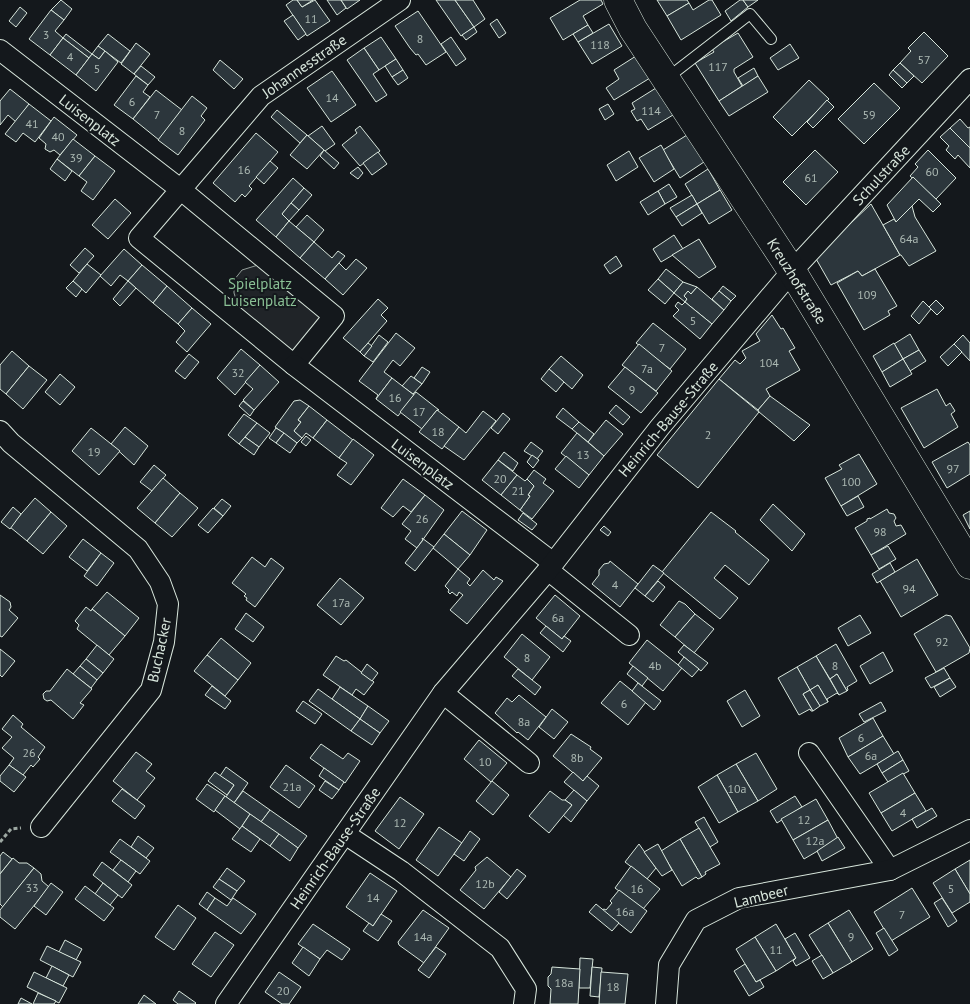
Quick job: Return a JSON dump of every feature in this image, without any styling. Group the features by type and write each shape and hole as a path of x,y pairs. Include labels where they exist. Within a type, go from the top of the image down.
{"street":[{"name":"Johannesstraße","path":"180,189 261,96 400,0"},
{"name":"Kreuzhofstraße","path":"618,0 632,29 792,271 970,565"},
{"name":"Luisenplatz","path":"0,50 180,189 334,316 294,365"},
{"name":"Schulstraße","path":"792,271 970,79"},
{"name":"Luisenplatz","path":"180,189 139,238 294,365 550,566"},
{"name":"Heinrich-Bause-Straße","path":"226,1004 443,692 550,566 660,427 792,271"},
{"name":"Buchacker","path":"4,443 138,549 160,582 168,604 164,642 151,690 41,827"},
{"path":"550,566 629,635"},
{"path":"443,692 528,763"},
{"path":"809,753 890,870"},
{"name":"Lambeer","path":"666,1004 669,965 696,920 738,898 890,870 970,830"},
{"path":"345,834 401,871 500,948 526,989 524,1004"}],"lane":[{"path":"666,80 750,14 771,39"}],"green space":[{"name":"Spielplatz Luisenplatz","path":"258,265 325,317 296,351 290,350 238,306 234,293 234,280 242,270"}],"building":[{"path":"61,0 72,9 64,20 51,10"},
{"path":"293,0 297,0 302,7 315,0 330,21 307,36 286,5"},
{"path":"297,0 313,0 302,7"},
{"path":"327,0 341,0 346,8 337,15"},
{"path":"341,0 360,0 347,9"},
{"path":"436,0 455,0 474,27 461,36"},
{"path":"455,0 473,0 485,19 474,27"},
{"path":"580,0 601,0 603,4 583,16 588,25 563,40 550,18"},
{"path":"657,0 687,0 689,3 667,16"},
{"path":"712,0 721,15 681,40 667,16 689,3 693,10"},
{"path":"740,0 743,0 748,7 731,21 725,11"},
{"path":"743,0 758,0 748,7"},
{"path":"20,7 27,13 16,27 9,21"},
{"path":"51,10 64,20 55,31 63,38 50,55 29,39"},
{"path":"418,11 446,52 426,65 418,54 416,55 410,48 395,26"},
{"path":"293,15 306,34 298,40 284,21"},
{"path":"497,19 506,33 499,38 490,24"},
{"path":"609,24 622,46 592,64 578,42"},
{"path":"588,25 593,33 578,42 573,34"},
{"path":"474,27 477,32 466,40 462,35"},
{"path":"924,32 948,56 922,83 900,63 911,51 908,48"},
{"path":"738,33 753,57 734,69 742,86 719,101 695,63 714,52 712,49 719,44"},
{"path":"66,34 92,54 89,58 63,38"},
{"path":"108,34 130,51 121,63 98,46"},
{"path":"381,37 396,59 379,70 364,48"},
{"path":"451,37 466,59 456,66 441,44"},
{"path":"63,38 89,58 76,75 50,55"},
{"path":"136,43 150,54 134,74 121,64"},
{"path":"790,44 799,58 778,70 770,58"},
{"path":"98,46 105,51 99,59 92,54"},
{"path":"364,48 379,70 373,74 387,95 376,102 347,60"},
{"path":"105,51 118,62 96,91 76,75 92,54 99,59"},
{"path":"636,56 650,78 614,100 606,88 619,79 614,70"},
{"path":"396,59 403,70 392,77 385,66"},
{"path":"220,60 243,79 234,89 213,70"},
{"path":"900,63 914,76 907,83 893,70"},
{"path":"141,66 155,77 148,85 134,74"},
{"path":"754,68 758,76 743,86 738,78"},
{"path":"403,70 408,78 398,85 392,77"},
{"path":"893,70 907,83 902,88 889,75"},
{"path":"332,71 356,105 331,122 307,88"},
{"path":"136,76 148,85 143,92 150,97 133,119 114,105"},
{"path":"758,76 768,92 729,116 719,101"},
{"path":"809,80 829,99 792,136 773,117"},
{"path":"874,83 900,108 864,144 838,119"},
{"path":"656,88 673,115 648,130 641,119 637,121 631,111 635,109 632,103"},
{"path":"10,89 29,104 16,122 8,115 0,125 0,101"},
{"path":"156,90 182,110 159,140 133,119"},
{"path":"192,96 207,108 201,116 205,120 178,155 158,140"},
{"path":"827,100 834,107 813,128 807,122"},
{"path":"29,104 51,121 35,142 23,133 16,142 5,134"},
{"path":"608,104 614,114 605,120 599,109"},
{"path":"277,110 307,135 300,143 271,117"},
{"path":"54,117 77,135 60,155 54,150 50,152 45,149 46,144 39,138"},
{"path":"960,119 968,128 970,127 970,148 950,128"},
{"path":"322,126 335,144 325,151 308,136"},
{"path":"360,126 380,151 360,166 342,145 357,133 355,130"},
{"path":"950,128 970,148 970,168 958,155 955,159 946,150 949,146 940,137"},
{"path":"256,133 278,152 249,186 252,189 245,197 242,194 235,202 213,183"},
{"path":"307,135 324,150 307,169 290,155"},
{"path":"687,135 704,162 680,178 663,150"},
{"path":"73,139 95,156 79,176 57,159"},
{"path":"661,145 674,169 654,182 639,158"},
{"path":"324,150 339,163 334,169 320,156"},
{"path":"815,150 838,172 806,205 783,182"},
{"path":"928,150 956,178 936,199 910,176 918,167 915,164"},
{"path":"629,151 638,167 616,181 607,165"},
{"path":"378,152 387,164 372,175 363,163"},
{"path":"95,156 115,171 93,200 81,191 87,182 79,176"},
{"path":"57,159 72,171 65,181 50,169"},
{"path":"270,161 278,168 264,184 256,177"},
{"path":"358,167 363,173 358,179 350,173"},
{"path":"708,169 720,190 697,204 685,184"},
{"path":"913,177 941,204 933,212 919,199 896,222 887,205"},
{"path":"293,178 304,188 282,214 289,221 276,237 256,220"},
{"path":"669,184 677,197 665,204 658,191"},
{"path":"304,188 312,195 299,210 291,203"},
{"path":"720,190 732,210 709,224 697,204"},
{"path":"658,191 665,204 648,215 640,202"},
{"path":"692,195 697,204 676,217 670,208"},
{"path":"115,199 131,213 108,239 92,225"},
{"path":"291,203 299,210 289,221 282,214"},
{"path":"697,204 702,213 682,226 676,217"},
{"path":"871,204 900,255 862,276 858,271 831,285 815,257"},
{"path":"912,206 915,217 936,251 909,266 900,255 883,225 894,219 896,222"},
{"path":"307,215 324,230 314,242 296,227"},
{"path":"289,221 314,242 300,258 276,237"},
{"path":"674,235 683,249 661,262 653,249"},
{"path":"699,239 716,267 699,278 672,255"},
{"path":"314,242 332,258 338,251 345,256 325,279 300,258"},
{"path":"85,248 94,256 79,273 70,265"},
{"path":"124,249 142,265 128,281 120,275 111,286 100,276"},
{"path":"616,256 622,266 610,274 604,265"},
{"path":"356,259 367,268 343,295 325,279 339,263 346,270"},
{"path":"87,264 101,275 86,293 73,281"},
{"path":"142,265 167,286 153,303 128,281"},
{"path":"666,269 683,282 674,293 658,279"},
{"path":"875,269 897,306 888,311 890,315 864,330 837,283 858,271 862,276"},
{"path":"658,279 674,293 665,304 648,290"},
{"path":"73,281 82,289 76,297 66,288"},
{"path":"128,281 136,288 120,306 113,299"},
{"path":"683,282 697,287 691,294 688,291 684,296 687,299 685,302 674,293"},
{"path":"167,286 192,308 178,324 153,303"},
{"path":"723,286 736,296 731,301 719,291"},
{"path":"697,287 724,310 712,324 685,302 687,299 684,296 688,291 691,294"},
{"path":"719,291 731,301 724,310 712,299"},
{"path":"378,299 388,308 381,315 387,321 360,352 343,338"},
{"path":"936,300 944,308 937,315 929,307"},
{"path":"923,301 931,309 919,324 911,316"},
{"path":"678,302 682,305 685,302 712,324 700,339 673,316 679,310 675,306"},
{"path":"192,308 211,324 187,352 176,342 185,331 178,324"},
{"path":"772,315 781,329 783,328 795,348 789,351 800,370 766,389 770,396 758,410 719,379 735,360 740,364 746,358 742,351 760,341 756,334"},
{"path":"653,323 686,349 670,369 636,343"},
{"path":"396,333 415,348 400,366 393,360 384,372 392,378 376,399 378,395 359,381"},
{"path":"910,334 919,350 903,359 894,344"},
{"path":"379,335 388,342 373,362 364,356"},
{"path":"963,335 970,343 970,361 954,344"},
{"path":"368,343 372,346 364,356 360,352"},
{"path":"894,343 903,359 882,372 873,356"},
{"path":"639,344 672,371 656,391 622,365"},
{"path":"954,344 962,352 948,366 940,357"},
{"path":"241,349 260,365 235,395 217,378"},
{"path":"919,350 926,361 910,371 903,359"},
{"path":"12,351 29,366 6,394 0,389 0,365"},
{"path":"189,354 199,362 185,379 175,371"},
{"path":"561,356 583,375 572,389 549,369"},
{"path":"903,359 912,374 890,387 882,372"},
{"path":"260,365 279,382 254,410 243,400 253,389 245,382"},
{"path":"29,366 47,380 23,409 6,394"},
{"path":"422,367 430,372 422,384 414,378"},
{"path":"625,367 658,393 641,413 608,387"},
{"path":"549,369 564,382 556,392 541,379"},
{"path":"60,374 75,387 60,405 45,392"},
{"path":"411,376 422,384 413,394 402,386"},
{"path":"392,378 414,395 398,416 376,399"},
{"path":"719,379 759,412 698,488 657,455"},
{"path":"937,389 946,406 950,403 955,411 951,414 958,427 924,448 901,408"},
{"path":"416,392 439,410 422,429 400,412"},
{"path":"770,396 810,425 794,441 759,412 758,410"},
{"path":"300,400 309,406 298,420 301,422 294,431 302,438 297,443 275,427 294,401"},
{"path":"243,401 254,410 250,416 239,406"},
{"path":"616,405 630,417 623,425 609,413"},
{"path":"309,406 327,420 313,438 306,433 302,438 294,431 301,422 298,420"},
{"path":"563,408 579,422 572,429 556,417"},
{"path":"437,410 459,427 442,449 419,432"},
{"path":"483,411 496,421 464,460 444,446 459,427 466,433"},
{"path":"503,413 510,419 498,434 491,428"},
{"path":"244,414 257,423 239,444 228,435"},
{"path":"327,420 353,440 339,458 313,438"},
{"path":"606,420 623,434 604,456 588,442"},
{"path":"579,422 594,434 588,442 572,429"},
{"path":"257,423 270,433 259,447 245,437"},
{"path":"125,427 148,446 134,465 111,444"},
{"path":"91,428 120,451 99,475 72,451"},
{"path":"276,428 284,433 276,443 269,438"},
{"path":"284,433 297,443 290,453 276,443"},
{"path":"577,433 604,456 589,475 561,453"},
{"path":"306,436 311,440 306,446 301,442"},
{"path":"245,437 259,447 254,455 239,444"},
{"path":"353,439 374,455 351,485 337,475 347,463 339,458"},
{"path":"531,442 543,451 537,459 524,451"},
{"path":"968,442 970,445 970,474 947,488 932,462"},
{"path":"504,452 518,463 513,471 498,460"},
{"path":"859,454 877,484 841,506 825,478 842,469 839,465"},
{"path":"532,455 539,460 533,468 527,462"},
{"path":"566,456 589,475 579,488 555,469"},
{"path":"498,460 517,475 501,495 482,480"},
{"path":"154,465 166,475 152,491 140,482"},
{"path":"534,470 546,479 543,483 554,491 532,519 520,510 530,496 528,495 534,486 527,479"},
{"path":"517,475 525,481 527,479 534,486 528,495 530,496 520,510 501,495"},
{"path":"163,478 180,493 155,523 137,508"},
{"path":"403,479 425,495 411,512 403,506 393,517 381,508"},
{"path":"180,493 198,508 172,537 155,523"},
{"path":"425,495 444,510 417,548 405,539 411,531 402,524"},
{"path":"858,496 864,507 847,516 841,506"},
{"path":"35,498 51,512 27,541 10,527"},
{"path":"222,499 231,506 223,516 214,508"},
{"path":"773,504 805,534 792,551 760,520"},
{"path":"13,507 21,514 10,529 1,522"},
{"path":"213,508 223,516 208,533 198,525"},
{"path":"887,509 889,513 894,514 896,526 901,525 906,534 871,555 855,528 867,521 867,519"},
{"path":"462,511 487,530 470,555 444,534"},
{"path":"970,511 970,529 963,515"},
{"path":"51,512 67,526 43,554 27,541"},
{"path":"711,512 769,560 749,585 725,565 714,578 738,598 720,619 662,572"},
{"path":"523,513 537,524 532,530 518,520"},
{"path":"604,526 611,532 608,536 600,530"},
{"path":"444,534 470,555 458,569 433,548"},
{"path":"422,538 434,547 415,571 405,563 423,540"},
{"path":"83,539 101,553 87,571 69,557"},
{"path":"888,546 896,559 879,569 871,555"},
{"path":"101,553 114,563 97,586 84,576"},
{"path":"252,557 265,567 271,558 284,568 255,607 246,600 247,598 244,596 246,594 232,583"},
{"path":"917,559 938,595 901,617 880,581"},
{"path":"610,561 638,584 620,607 592,584 599,575 599,570"},
{"path":"890,563 895,572 877,583 872,574"},
{"path":"653,565 664,573 645,596 635,588"},
{"path":"458,569 470,579 467,583 470,586 483,570 494,580 496,577 503,581 467,624 450,610 463,595 459,592 457,596 452,592 450,594 445,586"},
{"path":"340,578 364,598 341,625 317,605"},
{"path":"658,581 665,587 653,602 645,596"},
{"path":"107,592 139,618 125,636 92,609"},
{"path":"0,595 10,602 11,607 9,610 18,618 2,637 0,636"},
{"path":"555,595 580,616 562,639 536,618"},
{"path":"679,601 695,614 675,637 660,625"},
{"path":"86,607 91,611 92,609 125,636 109,655 77,629 79,625 75,621"},
{"path":"246,613 264,627 253,642 235,629"},
{"path":"695,614 714,629 694,653 675,637"},
{"path":"860,615 871,633 848,646 838,628"},
{"path":"946,615 951,616 970,648 969,653 936,672 914,634"},
{"path":"546,626 562,639 564,636 571,641 563,652 540,633"},
{"path":"522,634 550,657 532,680 504,657"},
{"path":"221,638 251,663 238,680 207,655"},
{"path":"647,640 682,668 663,691 629,663"},
{"path":"836,644 857,681 847,687 847,691 837,674 830,679 816,656"},
{"path":"97,645 114,659 103,673 86,659"},
{"path":"684,645 708,663 701,671 678,652"},
{"path":"0,649 15,661 2,677 0,675"},
{"path":"883,652 893,671 870,684 860,666"},
{"path":"207,655 238,680 225,696 194,671"},
{"path":"336,656 344,661 346,660 374,682 364,695 356,689 352,695 323,675"},
{"path":"816,656 839,695 837,693 827,699 828,702 818,685 810,690 797,667"},
{"path":"684,657 699,669 692,677 678,665"},
{"path":"86,659 103,673 97,680 80,666"},
{"path":"367,664 378,673 372,681 361,673"},
{"path":"80,666 97,680 91,688 73,674"},
{"path":"633,666 648,678 642,686 627,674"},
{"path":"797,667 810,690 803,694 813,711 810,709 799,715 778,678"},
{"path":"944,668 950,678 931,688 925,678"},
{"path":"67,669 92,689 80,703 84,705 73,719 51,700 47,701 44,699 43,694 46,691 50,691"},
{"path":"518,669 541,687 535,695 512,676"},
{"path":"837,674 847,691 839,695 830,679"},
{"path":"950,678 956,687 940,697 934,687"},
{"path":"620,681 646,702 628,725 601,703"},
{"path":"638,683 661,701 654,710 632,691"},
{"path":"818,685 828,702 820,706 810,690"},
{"path":"212,686 231,701 225,709 205,695"},
{"path":"340,687 368,706 360,719 332,699"},
{"path":"318,689 360,719 351,731 309,701"},
{"path":"745,690 760,716 742,727 727,701"},
{"path":"810,690 820,706 813,711 803,694"},
{"path":"519,695 546,717 528,740 517,733 495,713 507,698 512,702"},
{"path":"303,701 322,714 315,724 296,711"},
{"path":"881,702 886,711 864,722 859,714"},
{"path":"368,706 389,721 380,733 360,719"},
{"path":"552,709 568,722 554,739 539,727"},
{"path":"13,715 23,724 21,727 45,747 38,757 40,759 33,767 31,765 23,775 9,765 14,758 2,748 12,737 2,729"},
{"path":"873,718 883,736 848,757 839,738"},
{"path":"360,719 380,733 372,745 351,731"},
{"path":"571,734 591,747 590,749 602,758 583,781 553,756"},
{"path":"883,736 894,754 860,774 848,757"},
{"path":"479,740 507,763 491,782 464,759"},
{"path":"321,744 343,759 348,753 360,761 345,783 310,758"},
{"path":"898,751 903,760 882,773 877,764"},
{"path":"136,752 152,764 146,771 155,778 137,800 113,781"},
{"path":"756,753 777,789 758,801 736,764"},
{"path":"903,760 909,771 888,782 882,773"},
{"path":"736,764 758,801 738,812 717,775"},
{"path":"9,765 26,777 14,792 0,781 0,776"},
{"path":"286,765 315,786 299,808 270,787"},
{"path":"226,767 248,783 234,803 226,797 234,785 220,776"},
{"path":"324,768 344,782 339,790 319,776"},
{"path":"215,772 234,785 227,795 208,781"},
{"path":"573,772 583,781 587,776 599,786 587,801 564,782"},
{"path":"903,773 915,793 881,813 869,793"},
{"path":"717,775 738,812 719,823 698,787"},
{"path":"325,781 339,790 332,799 319,790"},
{"path":"492,781 509,795 493,815 476,801"},
{"path":"207,784 225,796 214,812 196,799"},
{"path":"122,789 145,806 135,819 112,801"},
{"path":"574,790 587,801 571,822 563,815 572,805 565,800"},
{"path":"243,791 270,810 261,822 234,803"},
{"path":"550,791 572,805 549,833 529,816"},
{"path":"915,793 926,811 892,831 881,813"},
{"path":"225,796 250,814 240,829 215,810"},
{"path":"795,796 802,807 777,823 770,811"},
{"path":"400,797 424,814 399,849 375,831"},
{"path":"816,799 828,820 793,840 781,819"},
{"path":"932,808 937,816 917,828 912,819"},
{"path":"270,810 307,836 298,848 261,822"},
{"path":"250,814 279,834 270,846 242,826"},
{"path":"704,817 718,842 710,847 695,822"},
{"path":"828,820 838,839 804,859 793,840"},
{"path":"242,826 260,839 251,852 232,839"},
{"path":"439,827 462,843 438,876 416,860"},
{"path":"699,828 720,864 705,872 706,874 702,877 680,839"},
{"path":"470,831 480,839 464,861 454,854"},
{"path":"279,834 298,848 290,861 270,846"},
{"path":"138,836 154,848 146,858 131,847"},
{"path":"838,837 845,848 822,861 817,851"},
{"path":"120,839 150,861 140,874 110,852"},
{"path":"680,839 702,877 698,879 696,877 682,886 661,851"},
{"path":"639,844 656,868 647,879 625,862"},
{"path":"658,844 672,870 662,876 644,852"},
{"path":"3,852 12,859 0,874 0,856"},
{"path":"487,857 511,877 484,909 460,890 476,870 475,867"},
{"path":"13,858 19,863 27,863 34,868 3,907 0,904 0,874"},
{"path":"121,860 136,871 128,882 113,870"},
{"path":"970,860 970,894 955,869"},
{"path":"102,862 132,885 122,898 93,875"},
{"path":"631,866 660,889 643,909 615,888"},
{"path":"34,868 41,874 42,881 49,887 15,929 0,917 0,910"},
{"path":"227,868 245,881 237,891 219,879"},
{"path":"517,869 526,876 507,899 499,892"},
{"path":"955,869 970,894 970,902 952,913 933,883"},
{"path":"370,873 397,891 373,926 346,907"},
{"path":"219,879 237,891 231,900 213,887"},
{"path":"51,883 63,892 46,915 34,906"},
{"path":"103,883 118,895 110,905 95,894"},
{"path":"85,886 114,908 104,921 75,899"},
{"path":"912,888 930,917 891,941 874,912"},
{"path":"619,890 647,911 631,933 602,910 606,910 612,903 610,901"},
{"path":"207,892 215,898 207,910 199,904"},
{"path":"215,898 227,906 233,898 256,914 241,934 207,910"},
{"path":"942,898 957,921 948,927 934,903"},
{"path":"596,904 619,923 612,931 589,912"},
{"path":"178,905 196,918 174,950 155,937"},
{"path":"423,910 449,928 424,963 399,945 398,942"},
{"path":"849,910 873,949 852,962 828,923"},
{"path":"381,914 392,921 378,941 363,931 369,923 373,926"},
{"path":"828,923 852,962 833,973 809,935"},
{"path":"313,924 350,949 342,960 327,950 320,959 298,944"},
{"path":"776,924 796,958 776,971 755,937"},
{"path":"884,928 898,950 889,956 876,933"},
{"path":"215,932 234,945 211,977 192,964"},
{"path":"795,933 810,958 796,966 793,961 796,958 785,939"},
{"path":"755,937 776,971 756,982 736,949"},
{"path":"65,940 82,949 76,960 59,952"},
{"path":"47,946 81,962 73,977 40,960"},
{"path":"303,947 320,959 309,976 292,963"},
{"path":"436,947 446,954 429,978 418,970"},
{"path":"822,955 833,973 823,979 812,961"},
{"path":"580,958 593,959 590,988 579,988"},
{"path":"745,964 756,982 760,980 764,987 749,996 734,971"},
{"path":"52,966 69,975 63,986 46,978"},
{"path":"552,967 580,969 578,1004 550,1004 551,989 548,986 548,977 551,974"},
{"path":"592,967 602,968 599,997 590,996"},
{"path":"34,972 67,988 59,1003 27,987"},
{"path":"279,972 301,987 289,1004 282,1004 265,992"},
{"path":"601,972 628,974 625,1004 599,1004"},
{"path":"179,991 196,1003 178,1004 173,1000"},
{"path":"38,993 56,1001 54,1004 33,1004"},
{"path":"144,995 156,1004 138,1004"},
{"path":"21,998 32,1004 18,1004"}]}
